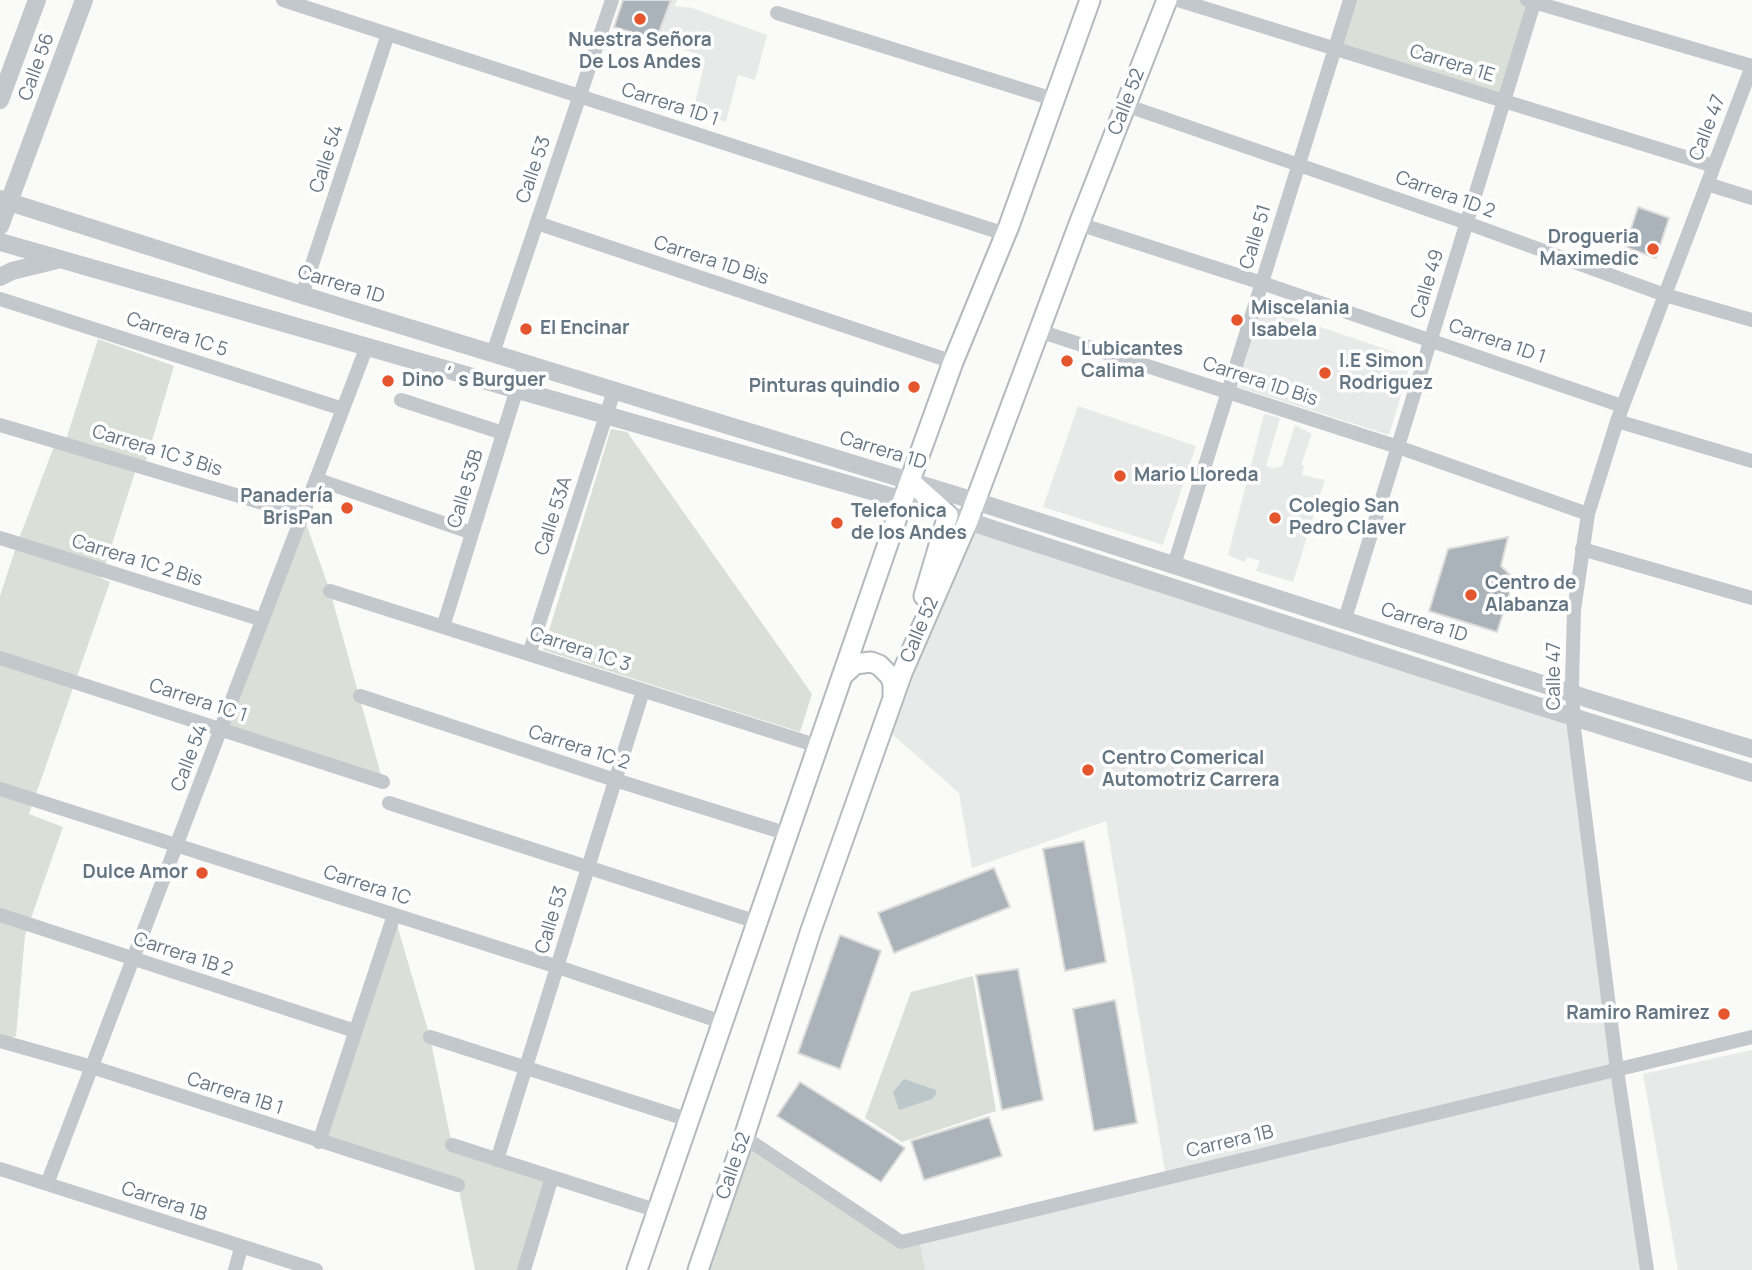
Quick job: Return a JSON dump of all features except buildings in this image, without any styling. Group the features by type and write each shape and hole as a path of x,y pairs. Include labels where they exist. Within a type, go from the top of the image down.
{"main road":[{"path":"638,1270 903,500 953,362 1005,234 1090,0"},
{"name":"Calle 52","path":"698,1270 811,930 892,699 968,520 1079,224 1167,0"},
{"path":"902,673 948,514 910,481"},
{"path":"839,682 842,674 855,664 871,662 885,669 890,676 893,684 892,699"}],"street":[{"name":"Calle 56","path":"0,100 4,79 37,0"},
{"name":"Calle 56","path":"0,226 5,201 83,0"},
{"name":"Carrera 1D 1","path":"283,0 1005,234"},
{"name":"Calle 53","path":"493,353 612,0"},
{"name":"Carrera 1E","path":"1178,0 1714,166"},
{"name":"Calle 51","path":"1174,565 1350,0"},
{"path":"1532,1 1752,66"},
{"name":"Calle 49","path":"1345,619 1532,1"},
{"path":"777,13 1053,99"},
{"name":"Calle 54","path":"302,295 388,34"},
{"name":"Calle 47","path":"1647,1270 1616,1070 1574,718 1574,610 1588,514 1616,421 1714,166 1749,83 1752,66"},
{"name":"Carrera 1D 2","path":"1125,105 1467,223 1665,295 1752,320"},
{"path":"1707,184 1752,198"},
{"name":"Carrera 1D","path":"5,201 975,501 1572,694 1752,749"},
{"name":"Carrera 1D Bis","path":"537,223 953,362"},
{"name":"Carrera 1D 1","path":"1079,224 1622,405"},
{"path":"0,242 903,500 1574,718 1752,773"},
{"path":"0,277 12,271 60,259"},
{"name":"Carrera 1C 5","path":"0,299 343,409"},
{"name":"Carrera 1D Bis","path":"1039,331 1398,447 1588,514"},
{"name":"Calle 54","path":"47,1184 367,346"},
{"name":"Calle 53B","path":"443,626 525,363"},
{"name":"Calle 53A","path":"529,654 614,391"},
{"path":"401,400 503,433"},
{"path":"1616,421 1752,461"},
{"name":"Carrera 1C 3 Bis","path":"0,425 303,515"},
{"path":"316,479 472,533"},
{"name":"Carrera 1C 2 Bis","path":"0,538 263,621"},
{"path":"1581,549 1752,598"},
{"name":"Carrera 1C 3","path":"330,591 818,746"},
{"name":"Carrera 1C 1","path":"0,658 383,782"},
{"name":"Calle 53","path":"497,1160 643,691"},
{"name":"Carrera 1C 2","path":"360,696 788,834"},
{"name":"Carrera 1C","path":"0,789 722,1022"},
{"path":"388,803 757,922"},
{"name":"Carrera 1B 2","path":"0,915 355,1031"},
{"path":"320,1142 394,915"},
{"path":"430,1037 689,1120"},
{"name":"Carrera 1B","path":"744,1137 901,1242 1752,1037"},
{"name":"Carrera 1B 1","path":"0,1041 458,1185"},
{"path":"452,1145 658,1211"},
{"name":"Carrera 1B","path":"0,1169 316,1270"},
{"path":"524,1270 552,1177"},
{"path":"235,1270 241,1248"}],"shaded area":[{"path":"671,0 677,0 675,6 692,8 767,35 755,80 738,75 726,122 693,112 705,61 703,56 656,40"},
{"path":"1351,0 1525,0 1534,3 1504,100 1336,48"},
{"name":"I.E Simon Rodriguez","path":"1261,307 1412,358 1389,435 1238,387"},
{"path":"98,339 174,366 144,468 137,466 101,578 110,582 29,814 63,827 25,935 16,1036 0,1042 0,596 56,441 65,443"},
{"name":"Mario Lloreda","path":"1078,406 1196,446 1163,545 1043,507"},
{"name":"Colegio San Pedro Claver","path":"1264,414 1280,418 1266,466 1282,466 1295,425 1312,434 1301,465 1304,466 1302,475 1325,480 1293,582 1256,571 1260,561 1248,557 1244,562 1228,555"},
{"path":"611,429 627,432 812,694 800,732 543,650"},
{"path":"303,515 330,591 383,782 222,728"},
{"path":"968,521 1574,717 1647,1270 925,1270 919,1238 1166,1177 1106,821 972,868 959,793 883,726"},
{"path":"394,915 430,1037 452,1145 552,1177 524,1270 475,1270 458,1185 319,1142"},
{"path":"973,976 996,1111 902,1142 865,1118 911,992"},
{"path":"1752,1050 1752,1270 1678,1270 1643,1074"},
{"path":"904,1079 936,1090 936,1094 932,1099 899,1110 893,1092"},
{"path":"744,1137 901,1242 919,1238 925,1270 698,1270"}],"place":[{"name":"Nuestra Señora De Los Andes","path":"640,19"},
{"name":"Drogueria Maximedic","path":"1653,249"},
{"name":"Miscelania Isabela","path":"1237,320"},
{"name":"El Encinar","path":"526,329"},
{"name":"Lubicantes Calima","path":"1067,361"},
{"name":"I.E Simon Rodriguez","path":"1325,373"},
{"name":"Dino´ s Burguer","path":"388,381"},
{"name":"Pinturas quindio","path":"914,387"},
{"name":"Mario Lloreda","path":"1120,476"},
{"name":"Panadería BrisPan","path":"347,508"},
{"name":"Colegio San Pedro Claver","path":"1275,518"},
{"name":"Telefonica de los Andes","path":"837,523"},
{"name":"Centro de Alabanza","path":"1471,595"},
{"name":"Centro Comerical Automotriz Carrera","path":"1088,770"},
{"name":"Dulce Amor","path":"202,873"},
{"name":"Ramiro Ramirez","path":"1724,1014"}]}
